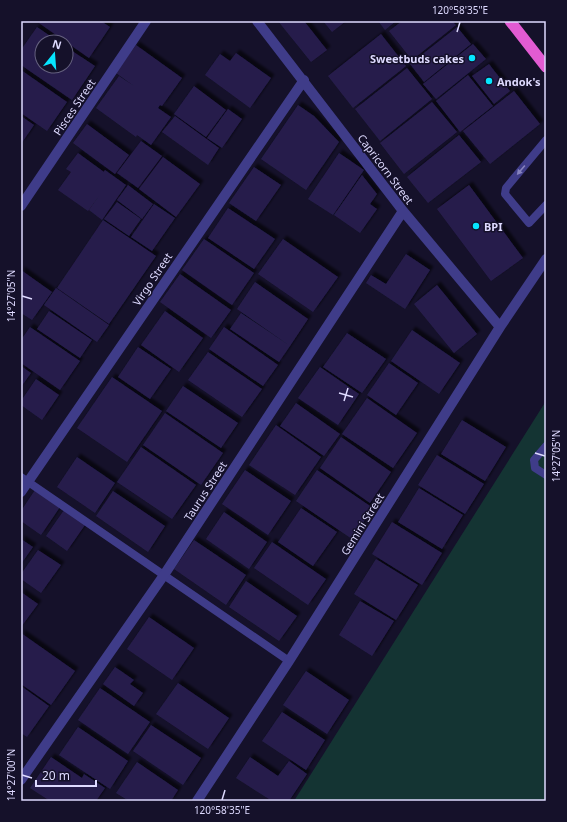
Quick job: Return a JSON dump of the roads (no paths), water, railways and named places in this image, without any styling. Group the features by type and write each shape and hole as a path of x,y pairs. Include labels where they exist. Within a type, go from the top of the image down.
{"highway":[{"path":"510,21 546,68"}],"street":[{"name":"Pisces Street","path":"21,206 146,21"},
{"name":"Capricorn Street","path":"258,22 403,211 500,327"},
{"name":"Virgo Street","path":"21,492 24,480 304,80"},
{"name":"Taurus Street","path":"21,780 164,575 403,211"},
{"name":"Gemini Street","path":"197,801 289,661 500,327 546,259"}],"lane":[{"path":"546,140 506,188 505,194 529,223 546,205"},
{"path":"546,446 534,460 535,468 546,475"},
{"path":"24,480 289,661"}],"place":[{"name":"Sweetbuds cakes","path":"472,58"},
{"name":"Andok's","path":"489,81"},
{"name":"BPI","path":"476,226"}]}
